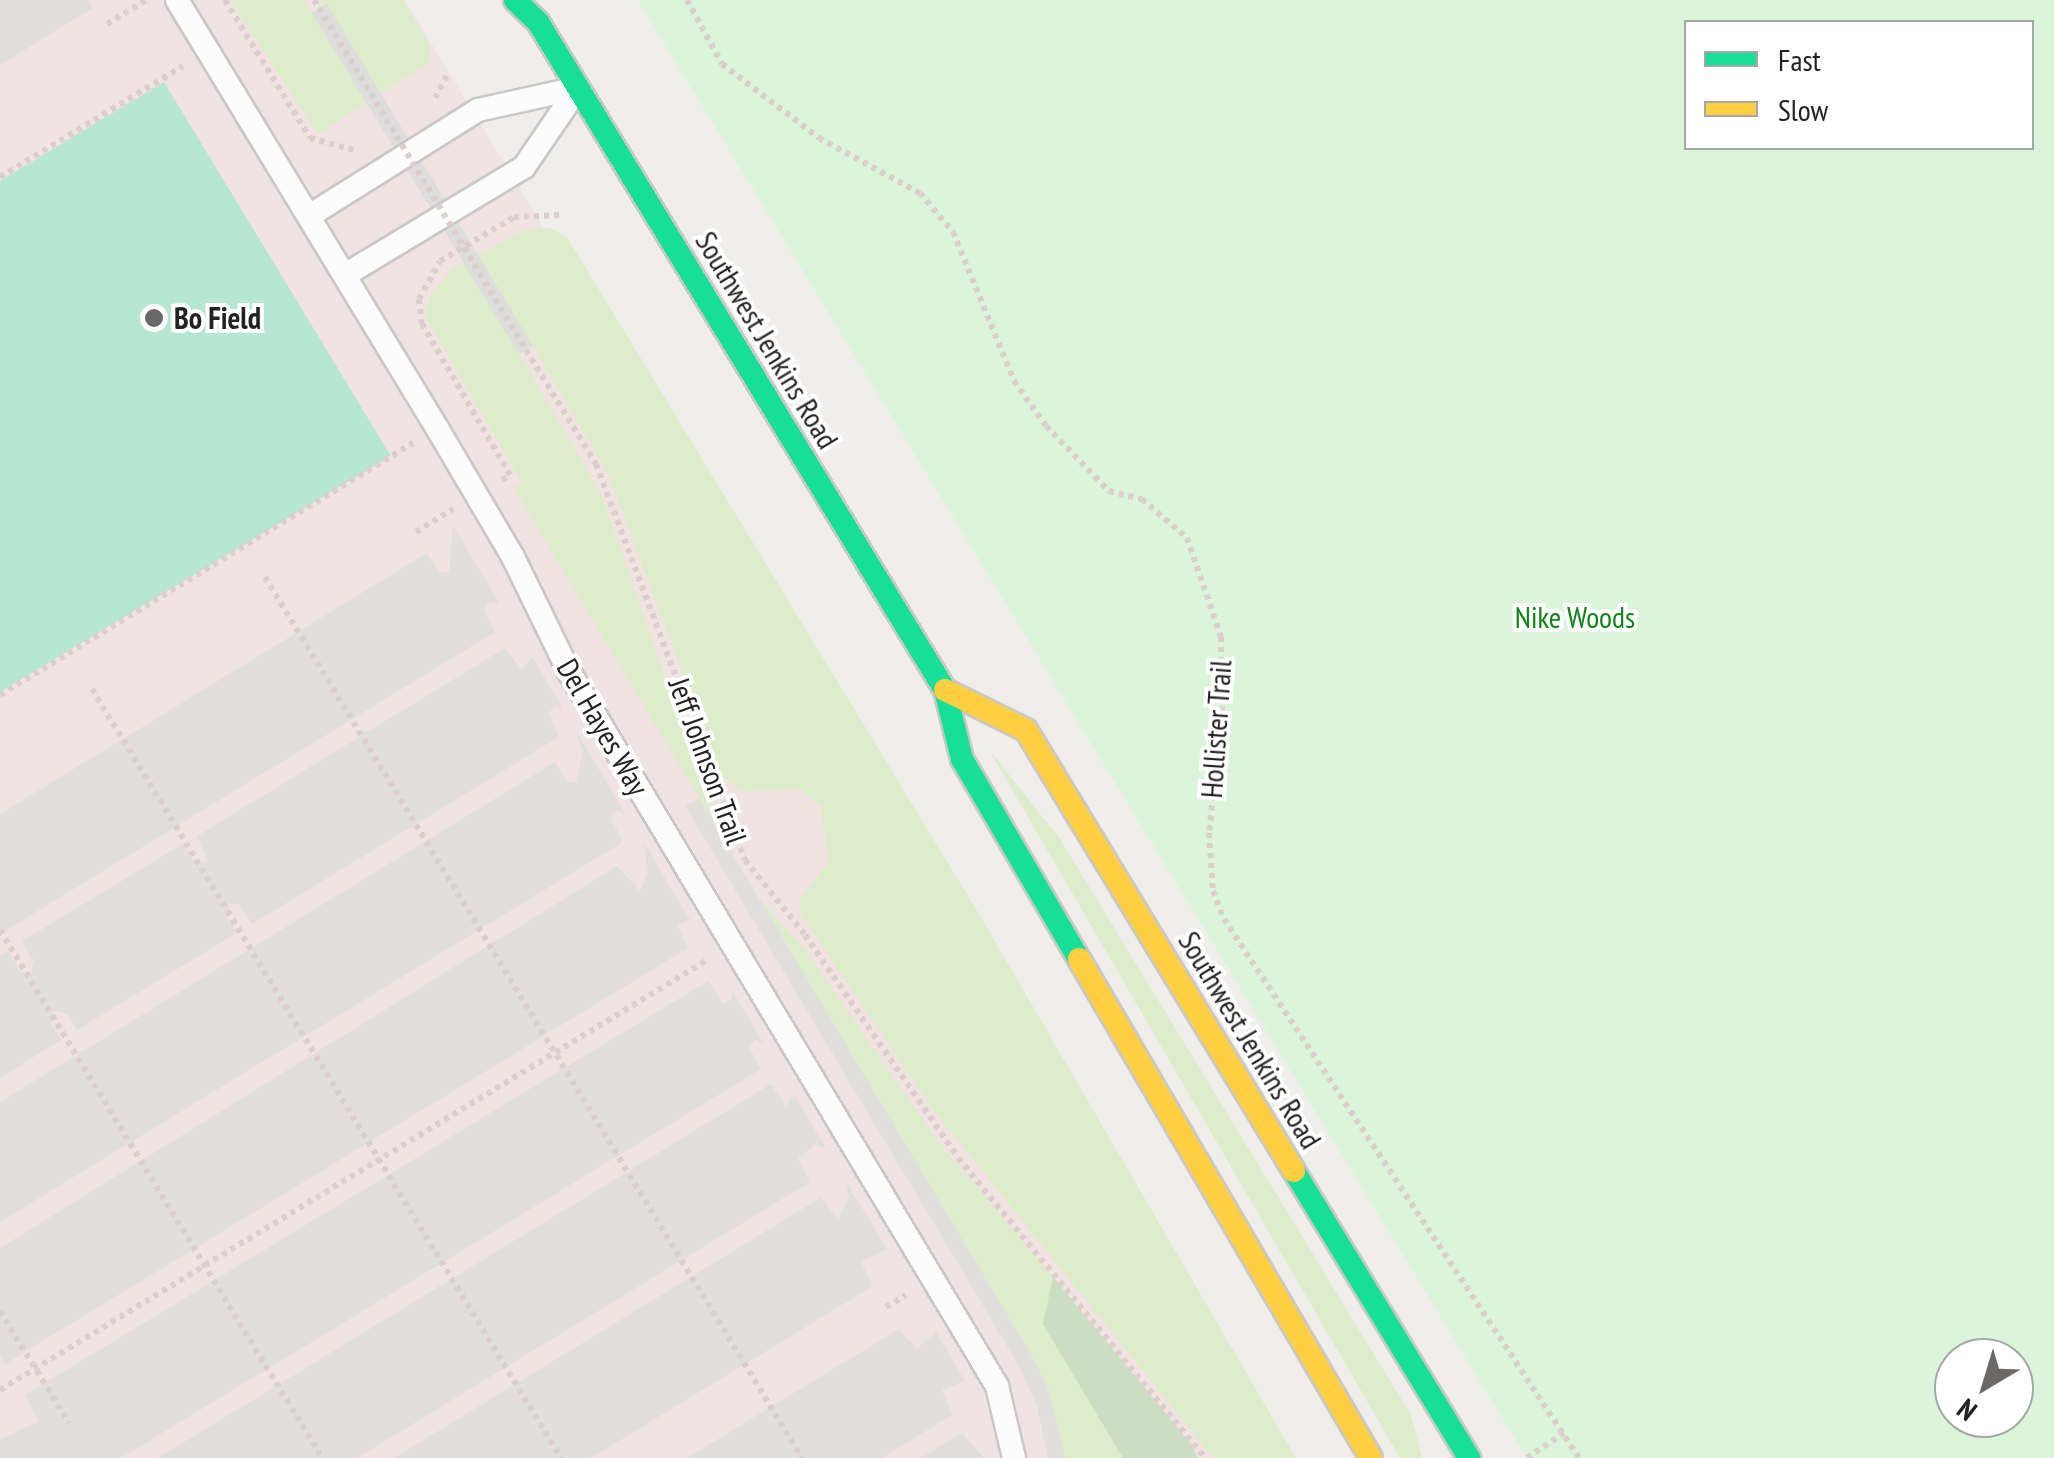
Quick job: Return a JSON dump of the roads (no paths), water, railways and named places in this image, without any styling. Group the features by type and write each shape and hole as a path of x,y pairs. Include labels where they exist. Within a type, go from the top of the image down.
{"main road":[{"name":"Southwest Jenkins Road","path":"516,0 539,11 578,88 945,690 962,759 1371,1458"},
{"name":"Southwest Jenkins Road","path":"945,690 1026,730 1470,1458"}],"lane":[{"name":"Del Hayes Way","path":"178,0 345,275 731,946 997,1386 1014,1458"},
{"path":"308,216 478,110 578,88"},
{"path":"345,275 524,167 578,88"}],"place":[{"name":"Bo Field","path":"154,318"}],"park label":[{"name":"Nike Woods","path":"1575,617"}]}
